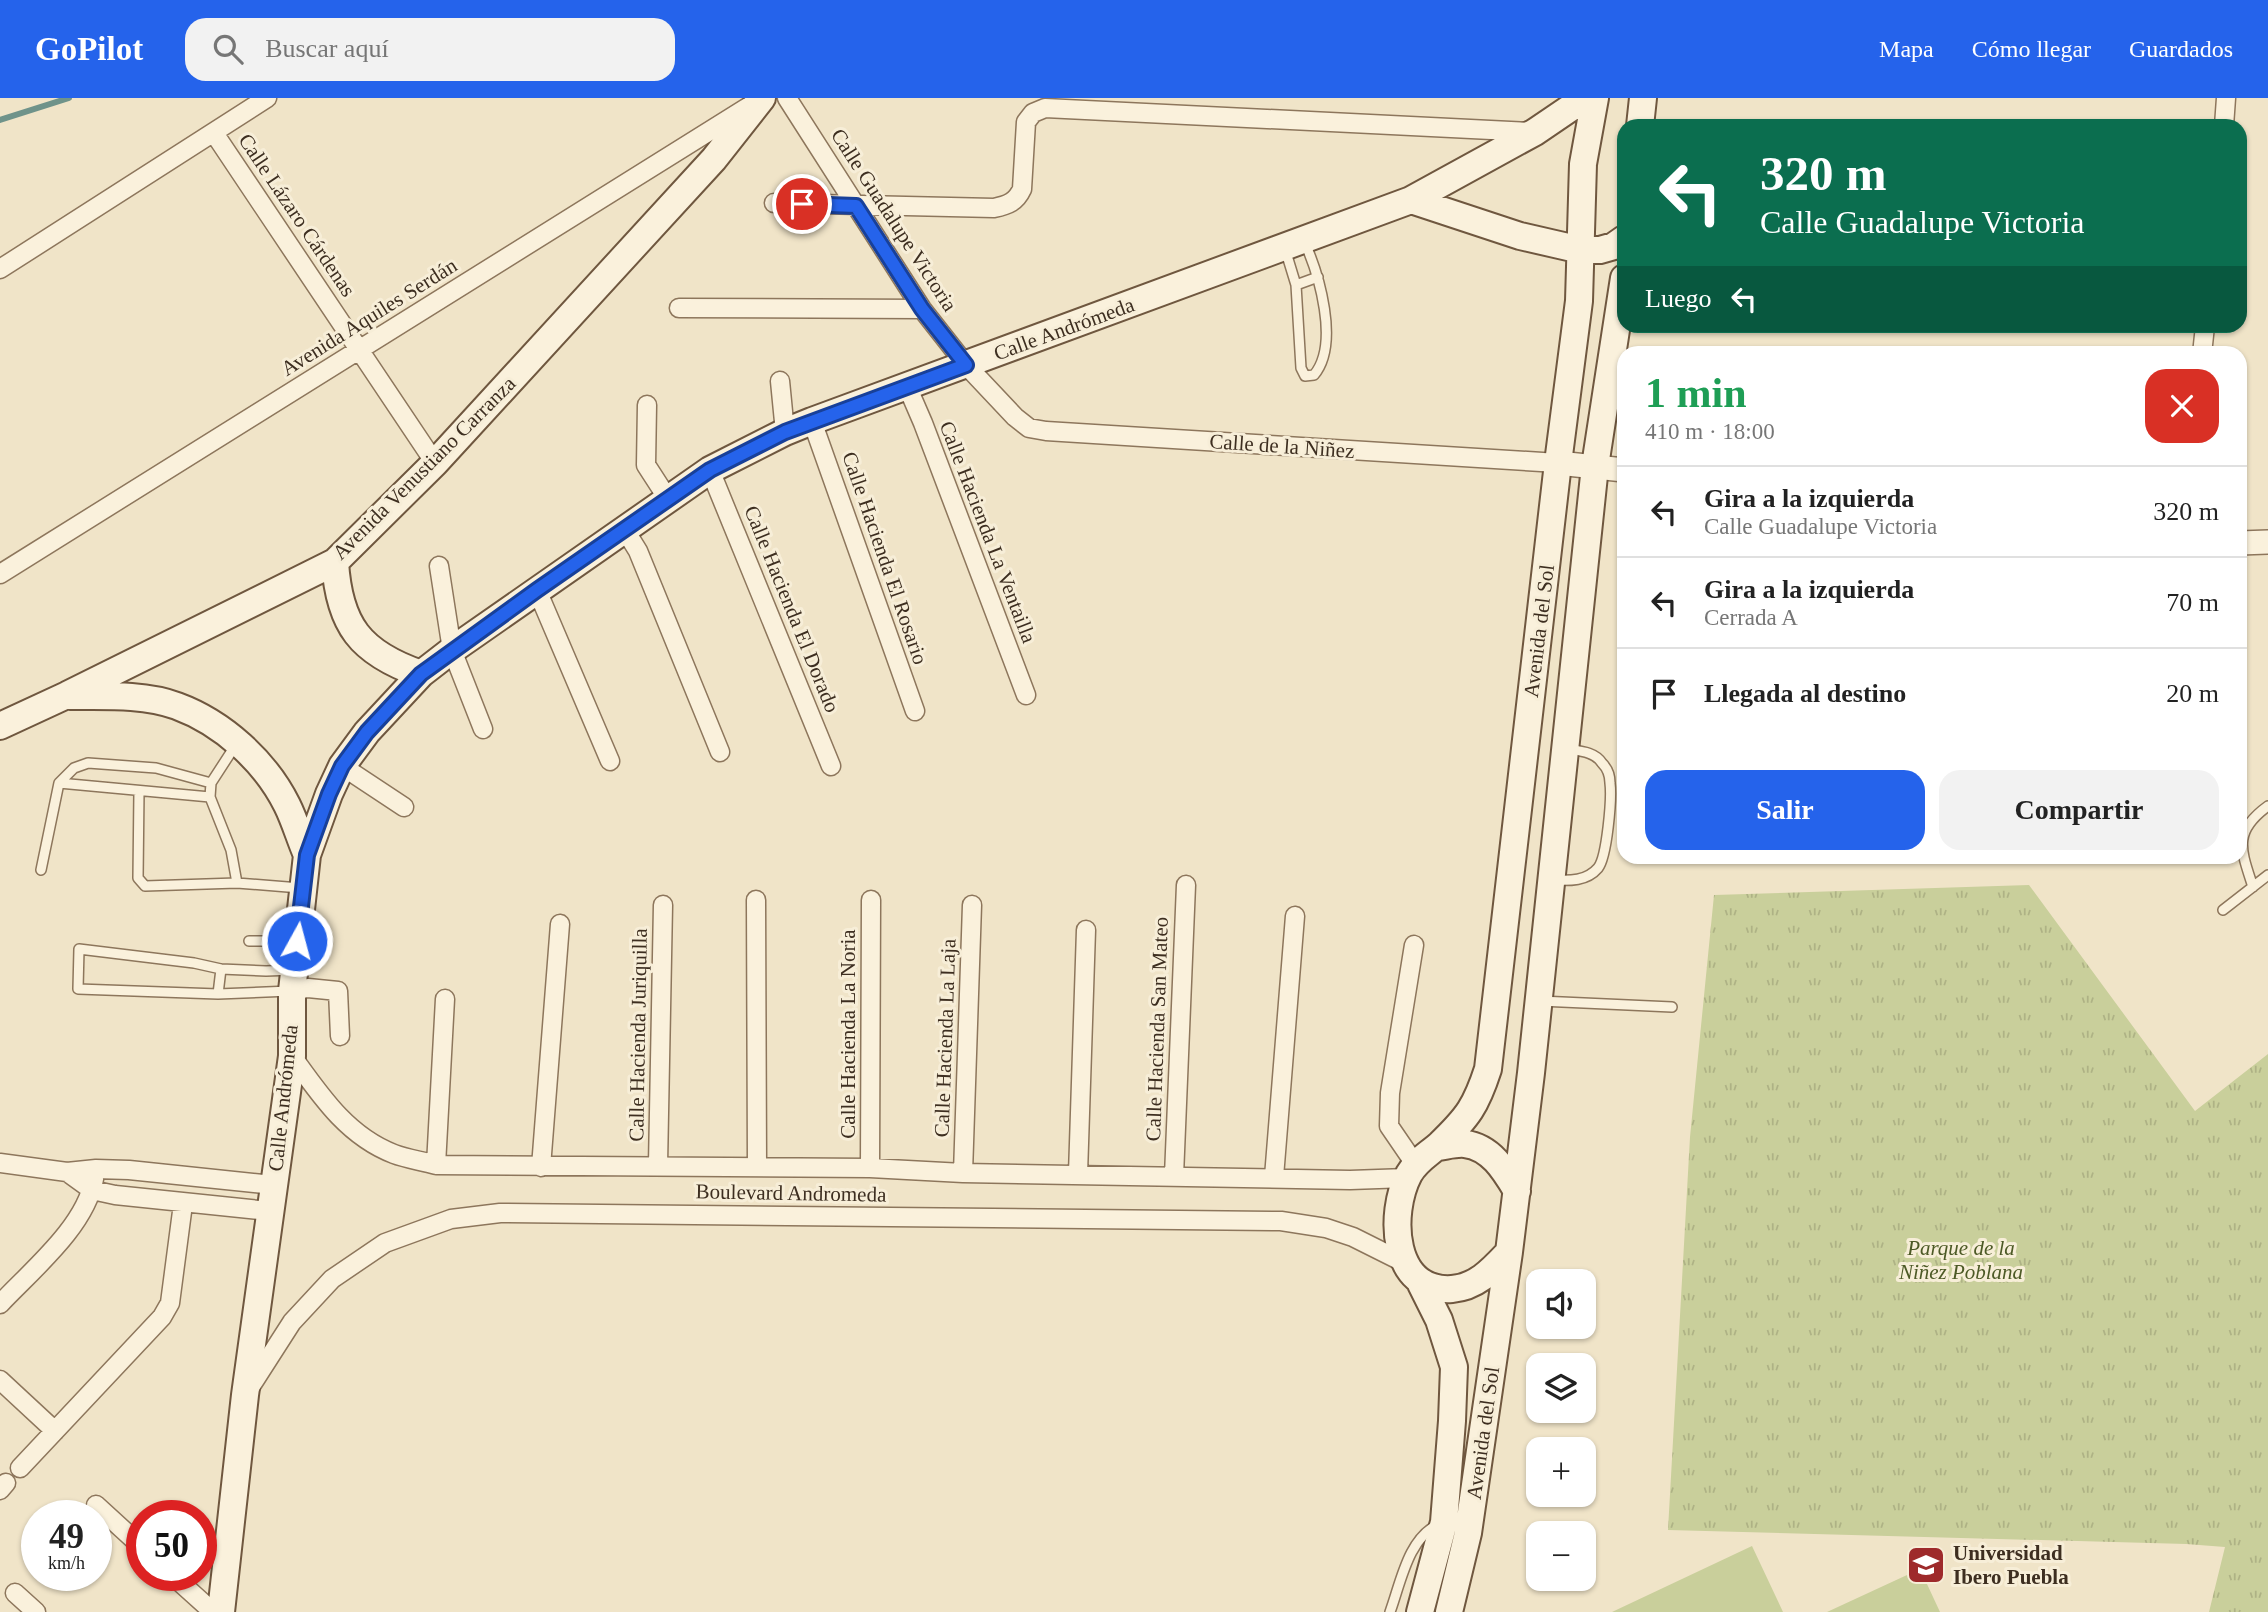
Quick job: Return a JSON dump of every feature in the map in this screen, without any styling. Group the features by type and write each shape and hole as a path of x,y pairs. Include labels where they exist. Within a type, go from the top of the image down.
{"main road":[{"name":"Avenida Venustiano Carranza","path":"2,719 67,695 335,562 435,463 713,159 762,98"},
{"name":"Calle Andrómeda","path":"221,1612 245,1395 292,1056 293,980 307,855 342,766 367,732 421,674 452,650 710,470 812,421 1411,200 1535,132 1585,98"},
{"name":"Avenida del Sol","path":"1437,1147 1461,1123 1477,1101 1488,1069 1579,301 1583,164 1595,98"},
{"path":"1411,200 1520,236 1581,250 1600,250 1617,244"},
{"name":"Avenida del Sol","path":"1517,1191 1595,466 1618,333"},
{"path":"335,562 337,593 354,630 367,646 391,664 421,674"},
{"path":"67,695 129,696 176,705 223,729 261,767 286,803 307,855"},
{"path":"1466,1144 1489,1153 1506,1172 1517,1191 1509,1252 1491,1272 1467,1287 1441,1289 1421,1284 1403,1262 1397,1230 1411,1171 1437,1147 1466,1144"},
{"name":"Avenida del Sol","path":"1449,1612 1468,1533 1509,1252"},
{"name":"Avenida del Sol","path":"1420,1612 1444,1522 1454,1367 1439,1320 1421,1284"}],"street":[{"path":"0,269 267,98"},
{"name":"Avenida Aquiles Serdán","path":"0,574 762,98"},
{"name":"Calle Guadalupe Victoria","path":"787,98 922,309 966,365"},
{"path":"2225,119 2227,98"},
{"path":"774,203 994,208 1007,205 1017,199 1022,189 1026,122 1034,113 1045,108 1535,132"},
{"name":"Calle Lázaro Cárdenas","path":"214,133 435,463"},
{"path":"679,309 922,309"},
{"name":"Calle de la Niñez","path":"966,365 1029,428 1046,431 1617,469"},
{"path":"780,381 785,432"},
{"name":"Calle Hacienda La Ventailla","path":"906,386 923,423 1026,695"},
{"path":"647,405 646,464 667,499"},
{"name":"Calle Hacienda El Rosario","path":"812,421 915,711"},
{"name":"Calle Hacienda El Dorado","path":"710,470 831,766"},
{"path":"625,530 638,551 720,752"},
{"path":"2247,543 2268,542"},
{"path":"439,566 452,650 483,729"},
{"path":"537,590 610,761"},
{"path":"342,766 404,807"},
{"name":"Calle Hacienda San Mateo","path":"1174,1175 1186,885"},
{"path":"756,900 757,1167"},
{"name":"Calle Hacienda La Noria","path":"870,1168 871,900"},
{"name":"Calle Hacienda Juriquilla","path":"658,1165 663,905"},
{"name":"Calle Hacienda La Laja","path":"963,1173 967,1130 972,905"},
{"path":"1274,1177 1295,916"},
{"path":"541,1167 560,924"},
{"path":"1078,1174 1086,930"},
{"path":"1411,1171 1390,1126 1390,1093 1414,945"},
{"path":"293,980 308,988 338,991 341,1036"},
{"path":"436,1165 446,999"},
{"name":"Boulevard Andromeda","path":"292,1056 334,1113 362,1137 393,1154 436,1165 870,1168 963,1173 1350,1180 1411,1171"},
{"path":"0,1163 68,1172 96,1169 273,1185"},
{"path":"0,1304 64,1237 92,1190 96,1169"},
{"path":"68,1172 92,1190 115,1195 269,1212"},
{"path":"20,1468 162,1317 170,1303 183,1204"},
{"name":"Boulevard Andromeda","path":"245,1395 292,1322 332,1279 384,1243 451,1219 500,1213 1281,1221 1326,1228 1353,1237 1403,1262"},
{"path":"0,1380 55,1431"},
{"path":"112,1520 126,1532"},
{"path":"190,1591 213,1612"},
{"path":"15,1593 36,1612"}],"lane":[{"path":"1294,244 1318,277 1326,314 1324,355 1314,376 1305,376 1301,368 1294,244"},
{"path":"1296,285 1318,277"},
{"path":"237,741 211,783 210,797 231,850 237,883"},
{"path":"1551,880 1572,881 1587,877 1598,868 1605,856 1610,783 1607,771 1601,760 1586,751 1565,748"},
{"path":"41,870 59,783 74,768 88,764 156,768 211,783"},
{"path":"59,783 210,797"},
{"path":"139,791 138,878 145,886 237,883 304,888"},
{"path":"2247,828 2256,815 2268,806"},
{"path":"2246,864 2253,887"},
{"path":"2223,910 2268,875"},
{"path":"249,941 297,941"},
{"path":"79,949 222,969 266,971 293,980 218,995 78,989 79,949"},
{"path":"218,995 222,969"},
{"path":"1539,1001 1672,1007"},
{"path":"1390,1612 1414,1548 1428,1529 1444,1522"}],"green space":[{"name":"Parque de la Niñez Poblana","path":"2029,885 2195,1111 2268,1054 2268,1612 2209,1612 2225,1547 1668,1530 1690,1137 1714,895"},
{"path":"1752,1546 1783,1612 1612,1612"},
{"path":"1920,1569 1940,1612 1827,1612"}],"waterway":[{"path":"0,120 69,98"}],"place":[{"name":"Universidad Ibero Puebla","path":"1926,1565"}],"route":[{"path":"297,941 307,855 342,766 367,732 421,674 710,470 785,432 966,365 922,309 856,206 802,204"}]}
